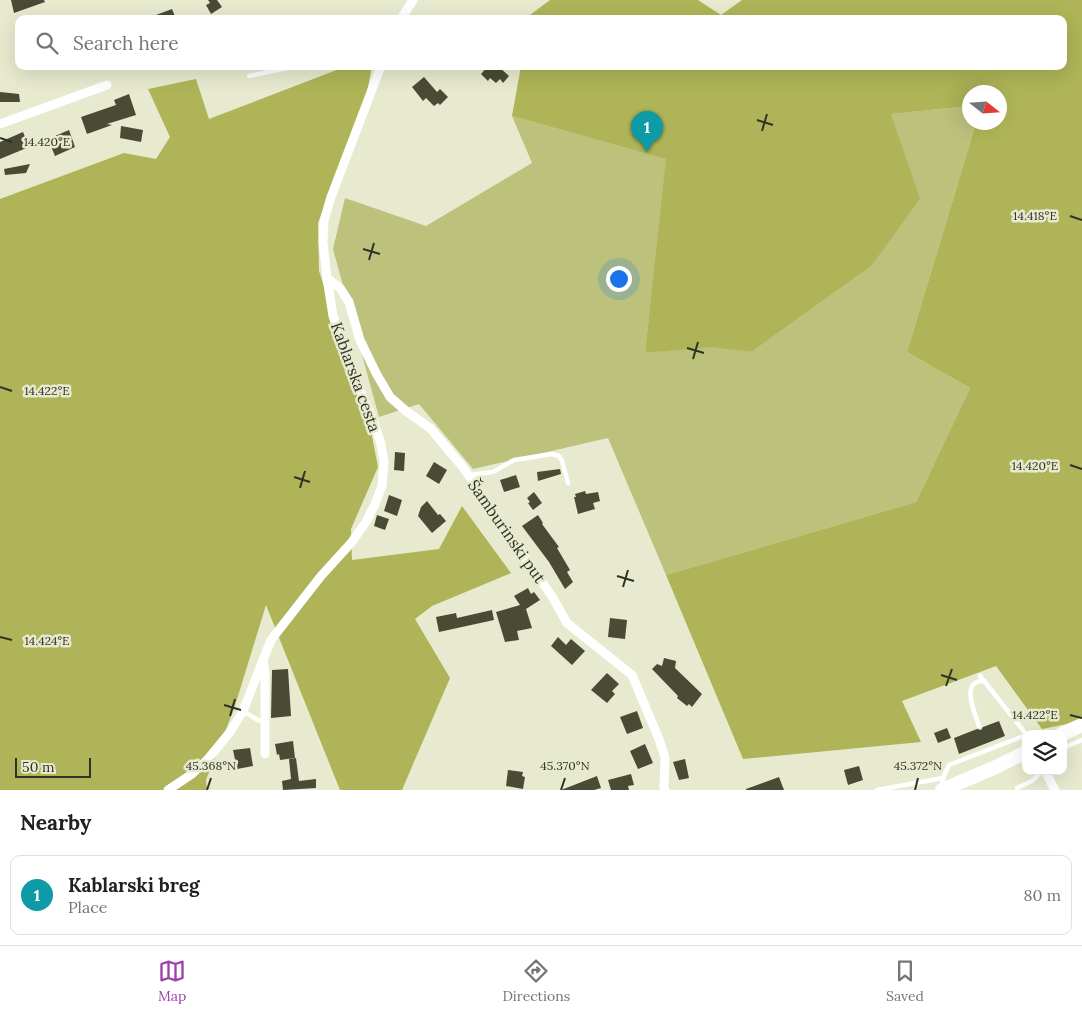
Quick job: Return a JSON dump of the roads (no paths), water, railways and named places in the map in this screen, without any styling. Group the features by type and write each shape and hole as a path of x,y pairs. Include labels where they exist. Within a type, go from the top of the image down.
{"main road":[{"path":"1067,732 1082,725"},
{"path":"942,786 996,767 1022,754"}],"street":[{"path":"404,15 413,0"},
{"name":"Kablarska cesta","path":"168,790 192,774 208,760 230,732 243,711 270,640 321,576 351,543 376,504 382,486 384,462 381,444 352,373 333,316 326,278 323,242 324,221 331,197 379,70"},
{"path":"0,124 107,85"},
{"name":"Šamburinski put","path":"326,278 340,288 349,302 360,340 390,397 430,428 468,476 494,517 553,598 567,623 632,675 665,758 664,787 666,790"},
{"name":"Kablarska cesta","path":"263,660 266,754"},
{"path":"1046,775 1055,790"}],"lane":[{"path":"249,76 278,70"},
{"path":"468,476 493,472 514,460 552,454 559,456 562,461 568,483"},
{"path":"980,676 1022,730"},
{"path":"979,726 970,694 975,683 979,681 985,682"},
{"path":"243,711 265,722"},
{"path":"876,790 942,786 949,765 1022,737"},
{"path":"1067,746 1082,740"},
{"path":"1016,788 1032,781 1039,775"}],"place":[{"name":"Kablarski breg","path":"647,152"}]}
